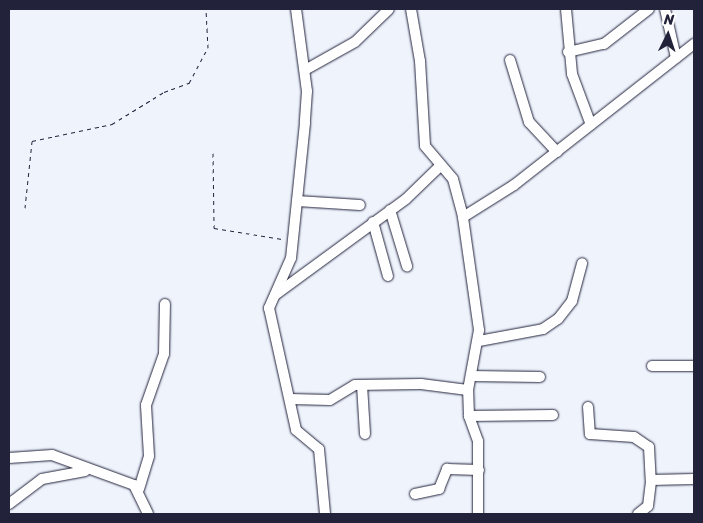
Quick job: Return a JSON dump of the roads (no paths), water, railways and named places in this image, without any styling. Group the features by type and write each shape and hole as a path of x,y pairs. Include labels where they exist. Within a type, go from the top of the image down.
{"street":[{"path":"296,9 305,70 307,106 289,265 274,296 270,315 296,430 319,449 325,514"},
{"path":"305,70 355,42 389,9"},
{"path":"411,9 420,60 423,135 431,157 453,179 463,216 479,341 468,390 469,416 478,441 478,514"},
{"path":"566,9 568,52 591,125"},
{"path":"568,52 604,44 649,9"},
{"path":"665,9 676,58"},
{"path":"463,216 557,152 694,44"},
{"path":"510,60 530,122 557,152"},
{"path":"274,296 390,210 440,166"},
{"path":"297,201 360,205"},
{"path":"390,210 407,266"},
{"path":"372,222 388,276"},
{"path":"479,341 542,329 558,319 572,301 582,263"},
{"path":"148,514 139,489 149,456 146,405 164,354 165,304"},
{"path":"652,366 694,366"},
{"path":"471,376 540,377"},
{"path":"290,399 330,400 348,386 362,385 421,384 468,390"},
{"path":"362,385 365,434"},
{"path":"588,407 590,434 634,437 648,447 651,480 648,506 638,514"},
{"path":"469,416 553,415"},
{"path":"9,458 52,455 86,470 139,489"},
{"path":"415,494 439,490 447,469 479,470"},
{"path":"9,504 42,479 86,470"},
{"path":"651,480 694,479"}]}
